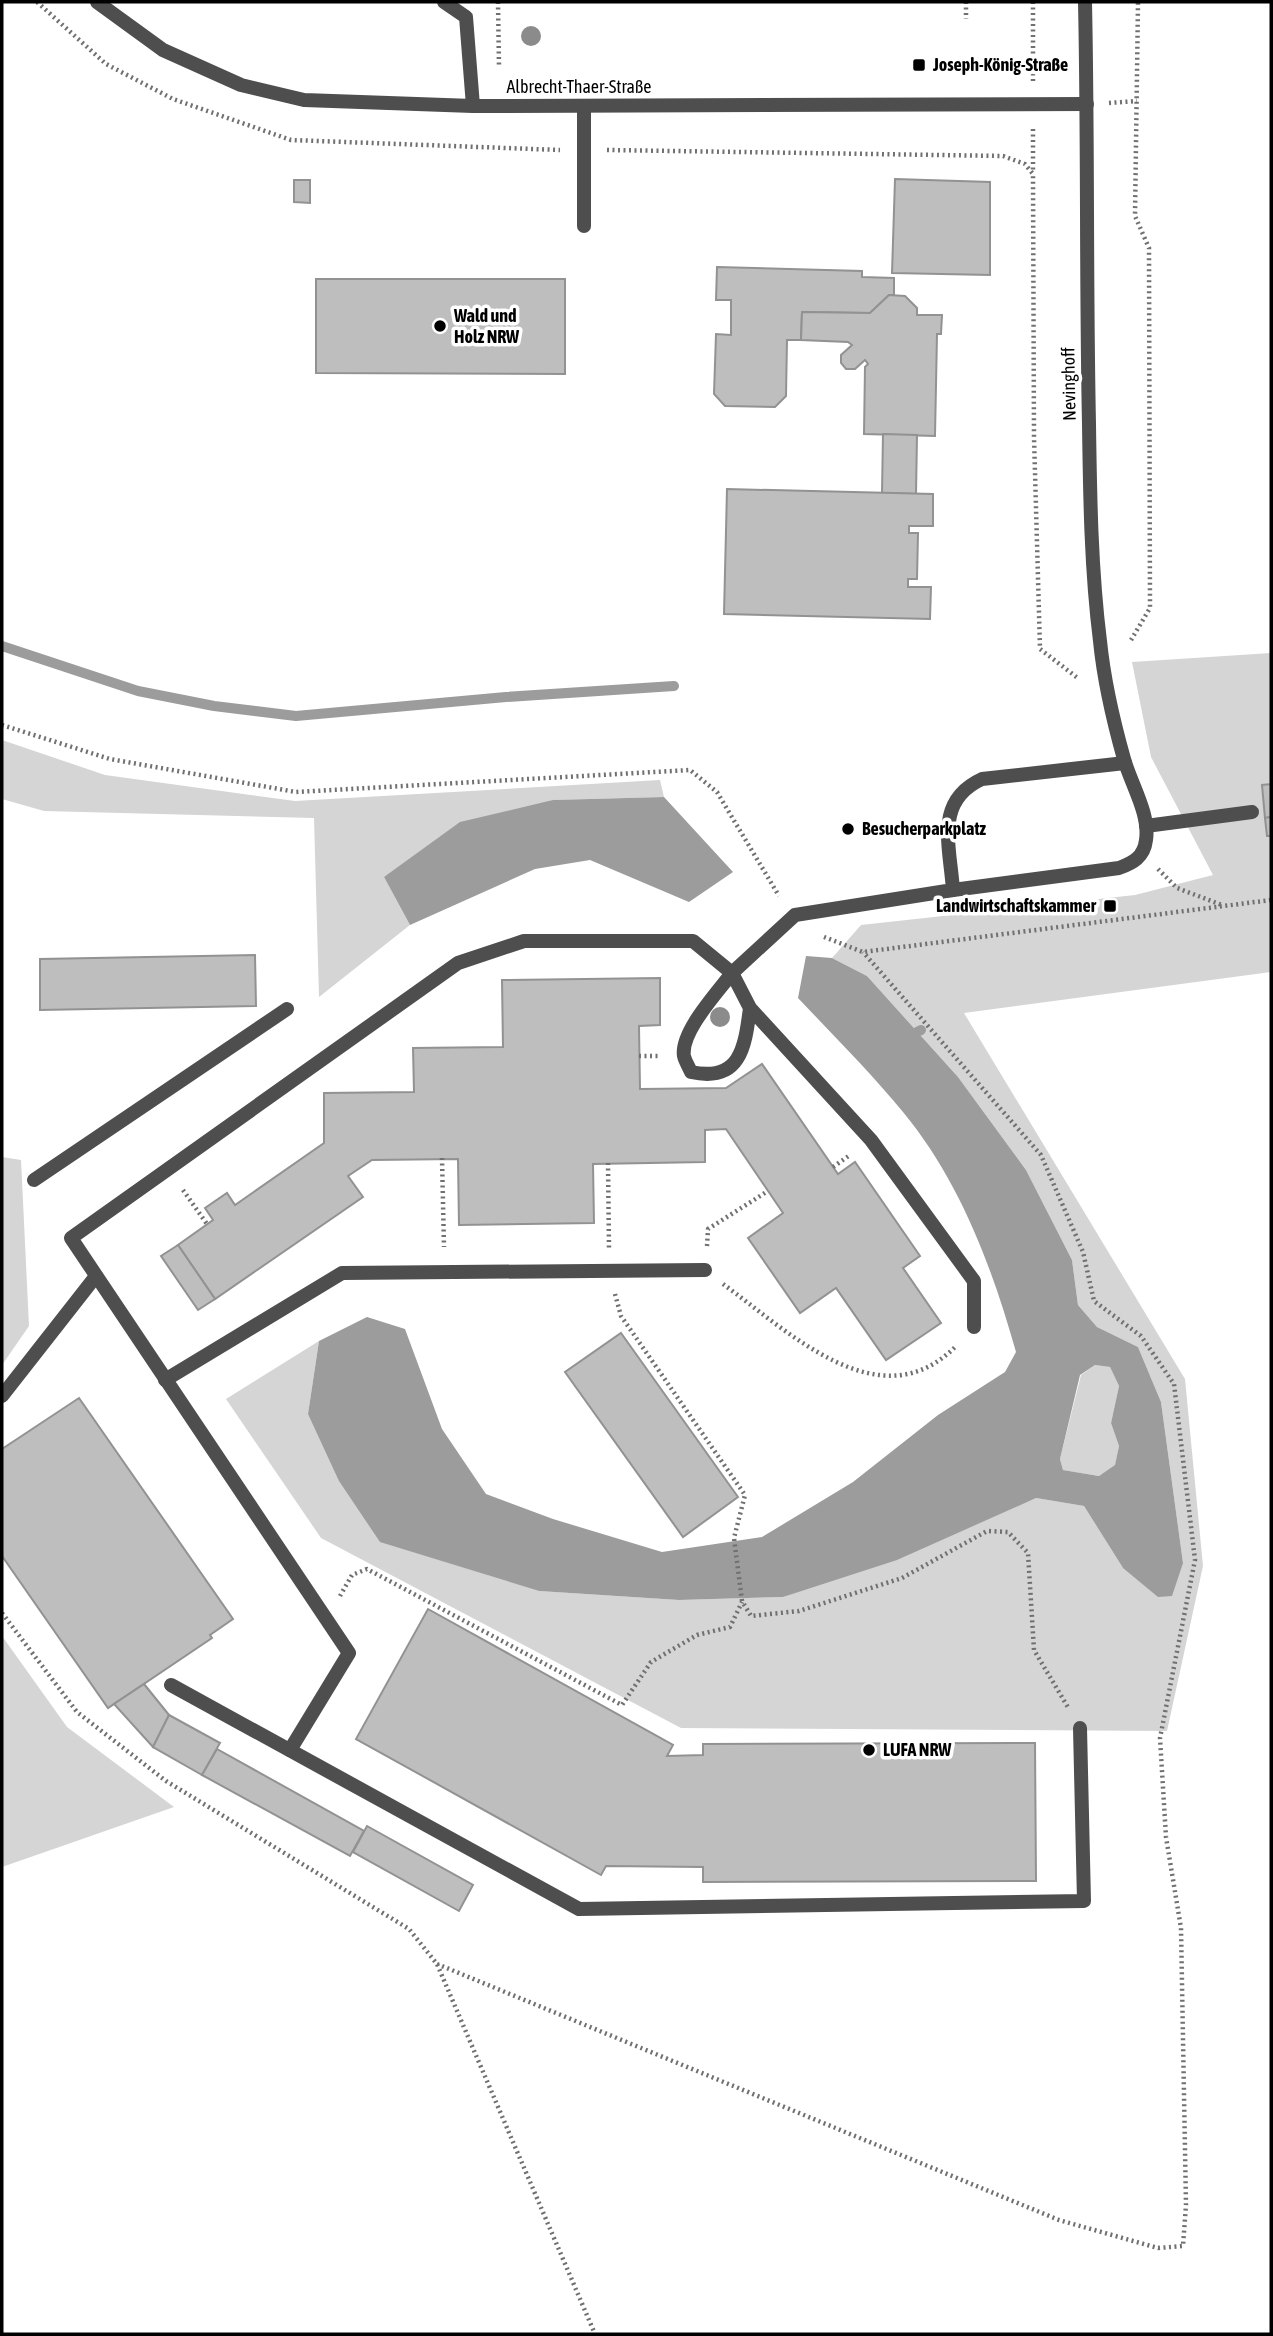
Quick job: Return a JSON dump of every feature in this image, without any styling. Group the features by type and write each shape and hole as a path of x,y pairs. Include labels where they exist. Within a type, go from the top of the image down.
{"street":[{"name":"Albrecht-Thaer-Straße","path":"97,2 163,50 241,85 304,100 473,106 1087,104"},
{"path":"444,2 466,17 473,106"},
{"name":"Nevinghoff","path":"1086,2 1090,485 1099,638 1109,702 1125,763 1146,825 1142,853"},
{"path":"584,106 584,226"},
{"path":"953,890 949,821 957,796 968,786 982,779 1125,763"},
{"path":"1146,825 1252,812"},
{"path":"750,1008 746,1039 737,1063 724,1071 707,1075 691,1072 684,1055 694,1023 732,973 795,915 1119,868 1133,862 1142,853"},
{"path":"290,1750 349,1653 71,1238 458,962 524,941 693,941 732,973 750,1008 871,1140 974,1281 974,1327"},
{"path":"34,1180 287,1009"},
{"path":"165,1380 342,1273 705,1270"},
{"path":"2,1396 96,1276"},
{"path":"171,1685 579,1909 1084,1901 1080,1728"}],"path":[{"path":"37,2 106,64 173,99 291,140 584,150 1003,156 1025,164 1033,174 1034,438 1040,649 1109,702"},
{"path":"498,2 499,78"},
{"path":"965,2 966,19"},
{"path":"1131,640 1150,608 1149,248 1135,216 1138,2"},
{"path":"2,725 110,759 296,792 690,769 717,792 779,895 795,915"},
{"path":"1142,853 1177,888 1223,905"},
{"path":"437,1964 1059,2220 1158,2248 1183,2246 1186,2205 1181,1928 1166,1837 1160,1738 1195,1560 1174,1384 1141,1336 1094,1301 1083,1252 1041,1155 863,951 1271,900"},
{"path":"442,1158 444,1273"},
{"path":"608,1163 609,1271"},
{"path":"169,1169 206,1224"},
{"path":"768,1191 708,1229 705,1270 808,1346 861,1374 905,1378 948,1354 974,1327"},
{"path":"621,1316 745,1495 734,1538 742,1601 751,1616 799,1611 902,1578 987,1531 1008,1532 1028,1553 1034,1650 1080,1728"},
{"path":"325,1619 352,1575 367,1569 622,1704 651,1662 697,1635 730,1627 742,1601"},
{"path":"2,1613 77,1713 166,1781 409,1929 437,1964 595,2334"}],"shaded area":[{"path":"1271,653 1271,972 964,1013 1185,1379 1203,1566 1167,1731 681,1728 321,1538 226,1399 319,1341 308,1414 380,1541 539,1591 679,1600 783,1597 1036,1498 1084,1506 1123,1568 1183,1563 1161,1402 1138,1347 1097,1327 1078,1305 1072,1260 1026,1170 958,1077 867,976 832,958 861,925 1135,895 1213,875 1151,757 1132,662"},
{"path":"2,740 105,775 295,801 660,780 664,797 553,800 384,877 410,925 319,997 314,818 44,811 2,799"},
{"path":"664,797 733,872 689,902 590,860 535,869 410,925 384,877 460,822 553,800"},
{"path":"806,956 832,958 867,976 958,1077 1026,1170 1072,1260 1078,1305 1097,1327 1138,1347 1161,1402 1183,1563 1172,1596 1158,1597 1123,1568 1084,1506 1036,1498 897,1560 783,1597 679,1600 539,1591 380,1542 339,1481 308,1414 319,1341 367,1317 405,1329 442,1429 486,1494 553,1519 662,1552 762,1537 853,1482 938,1415 1005,1372 1016,1352 1007,1320 972,1226 941,1167 903,1112 798,998","holes":["1095,1365 1110,1367 1119,1386 1111,1423 1119,1446 1115,1465 1099,1476 1063,1470 1060,1459 1080,1375"]},
{"path":"2,1157 21,1160 29,1326 2,1365"},
{"path":"1095,1365 1110,1367 1119,1386 1111,1423 1119,1446 1115,1466 1099,1476 1063,1470 1060,1459 1081,1375"},
{"path":"2,1636 67,1727 174,1807 2,1867"}],"building":[{"path":"895,179 990,182 990,275 892,273"},
{"path":"294,180 310,180 310,203 294,202"},
{"path":"717,267 862,271 862,277 894,278 894,295 889,295 870,313 802,312 801,340 787,340 786,396 775,407 725,406 714,394 716,334 731,335 731,300 716,300"},
{"name":"Wald und Holz NRW","path":"316,279 565,279 565,374 316,373"},
{"path":"889,295 905,296 917,308 917,315 942,315 941,334 937,334 935,436 864,434 865,367 868,364 865,360 855,369 846,369 841,363 841,355 852,345 848,342 801,340 802,312 870,313"},
{"path":"883,434 917,435 916,494 882,493"},
{"path":"727,489 933,494 933,526 909,526 909,533 918,533 917,579 908,579 908,587 931,587 930,619 724,614"},
{"path":"1271,784 1271,817 1265,818 1262,785"},
{"path":"1271,817 1271,836 1267,836 1265,818"},
{"path":"255,955 256,1006 40,1010 40,959"},
{"path":"660,978 660,1025 639,1026 640,1089 726,1088 762,1064 838,1174 855,1162 920,1256 903,1268 941,1323 886,1360 836,1288 800,1313 748,1238 783,1213 726,1129 705,1130 705,1162 593,1164 594,1223 459,1225 458,1159 372,1160 348,1176 363,1197 215,1299 178,1245 213,1220 205,1208 227,1193 235,1205 324,1143 324,1093 414,1092 413,1048 503,1047 502,980"},
{"path":"178,1245 215,1299 198,1310 161,1256"},
{"path":"621,1333 738,1497 683,1537 565,1372"},
{"path":"79,1398 233,1619 210,1635 212,1638 108,1708 2,1556 2,1449"},
{"name":"LUFA NRW","path":"428,1609 673,1745 667,1756 703,1755 703,1744 1035,1743 1036,1881 703,1882 703,1867 606,1866 601,1875 356,1739"},
{"path":"144,1684 169,1715 153,1747 114,1704"},
{"path":"169,1715 220,1743 202,1775 153,1747"},
{"path":"217,1749 364,1831 350,1856 202,1775"},
{"path":"367,1826 473,1885 459,1911 353,1852"}],"waterway":[{"path":"2,646 138,691 214,706 296,716 506,697 674,686"},
{"path":"917,1032 921,1030"}],"place":[{"name":"Joseph-König-Straße","path":"919,65"},
{"name":"Wald und Holz NRW","path":"440,326"},
{"name":"Besucherparkplatz","path":"848,829"},
{"name":"Landwirtschaftskammer","path":"1110,906"},
{"name":"LUFA NRW","path":"869,1750"}]}
